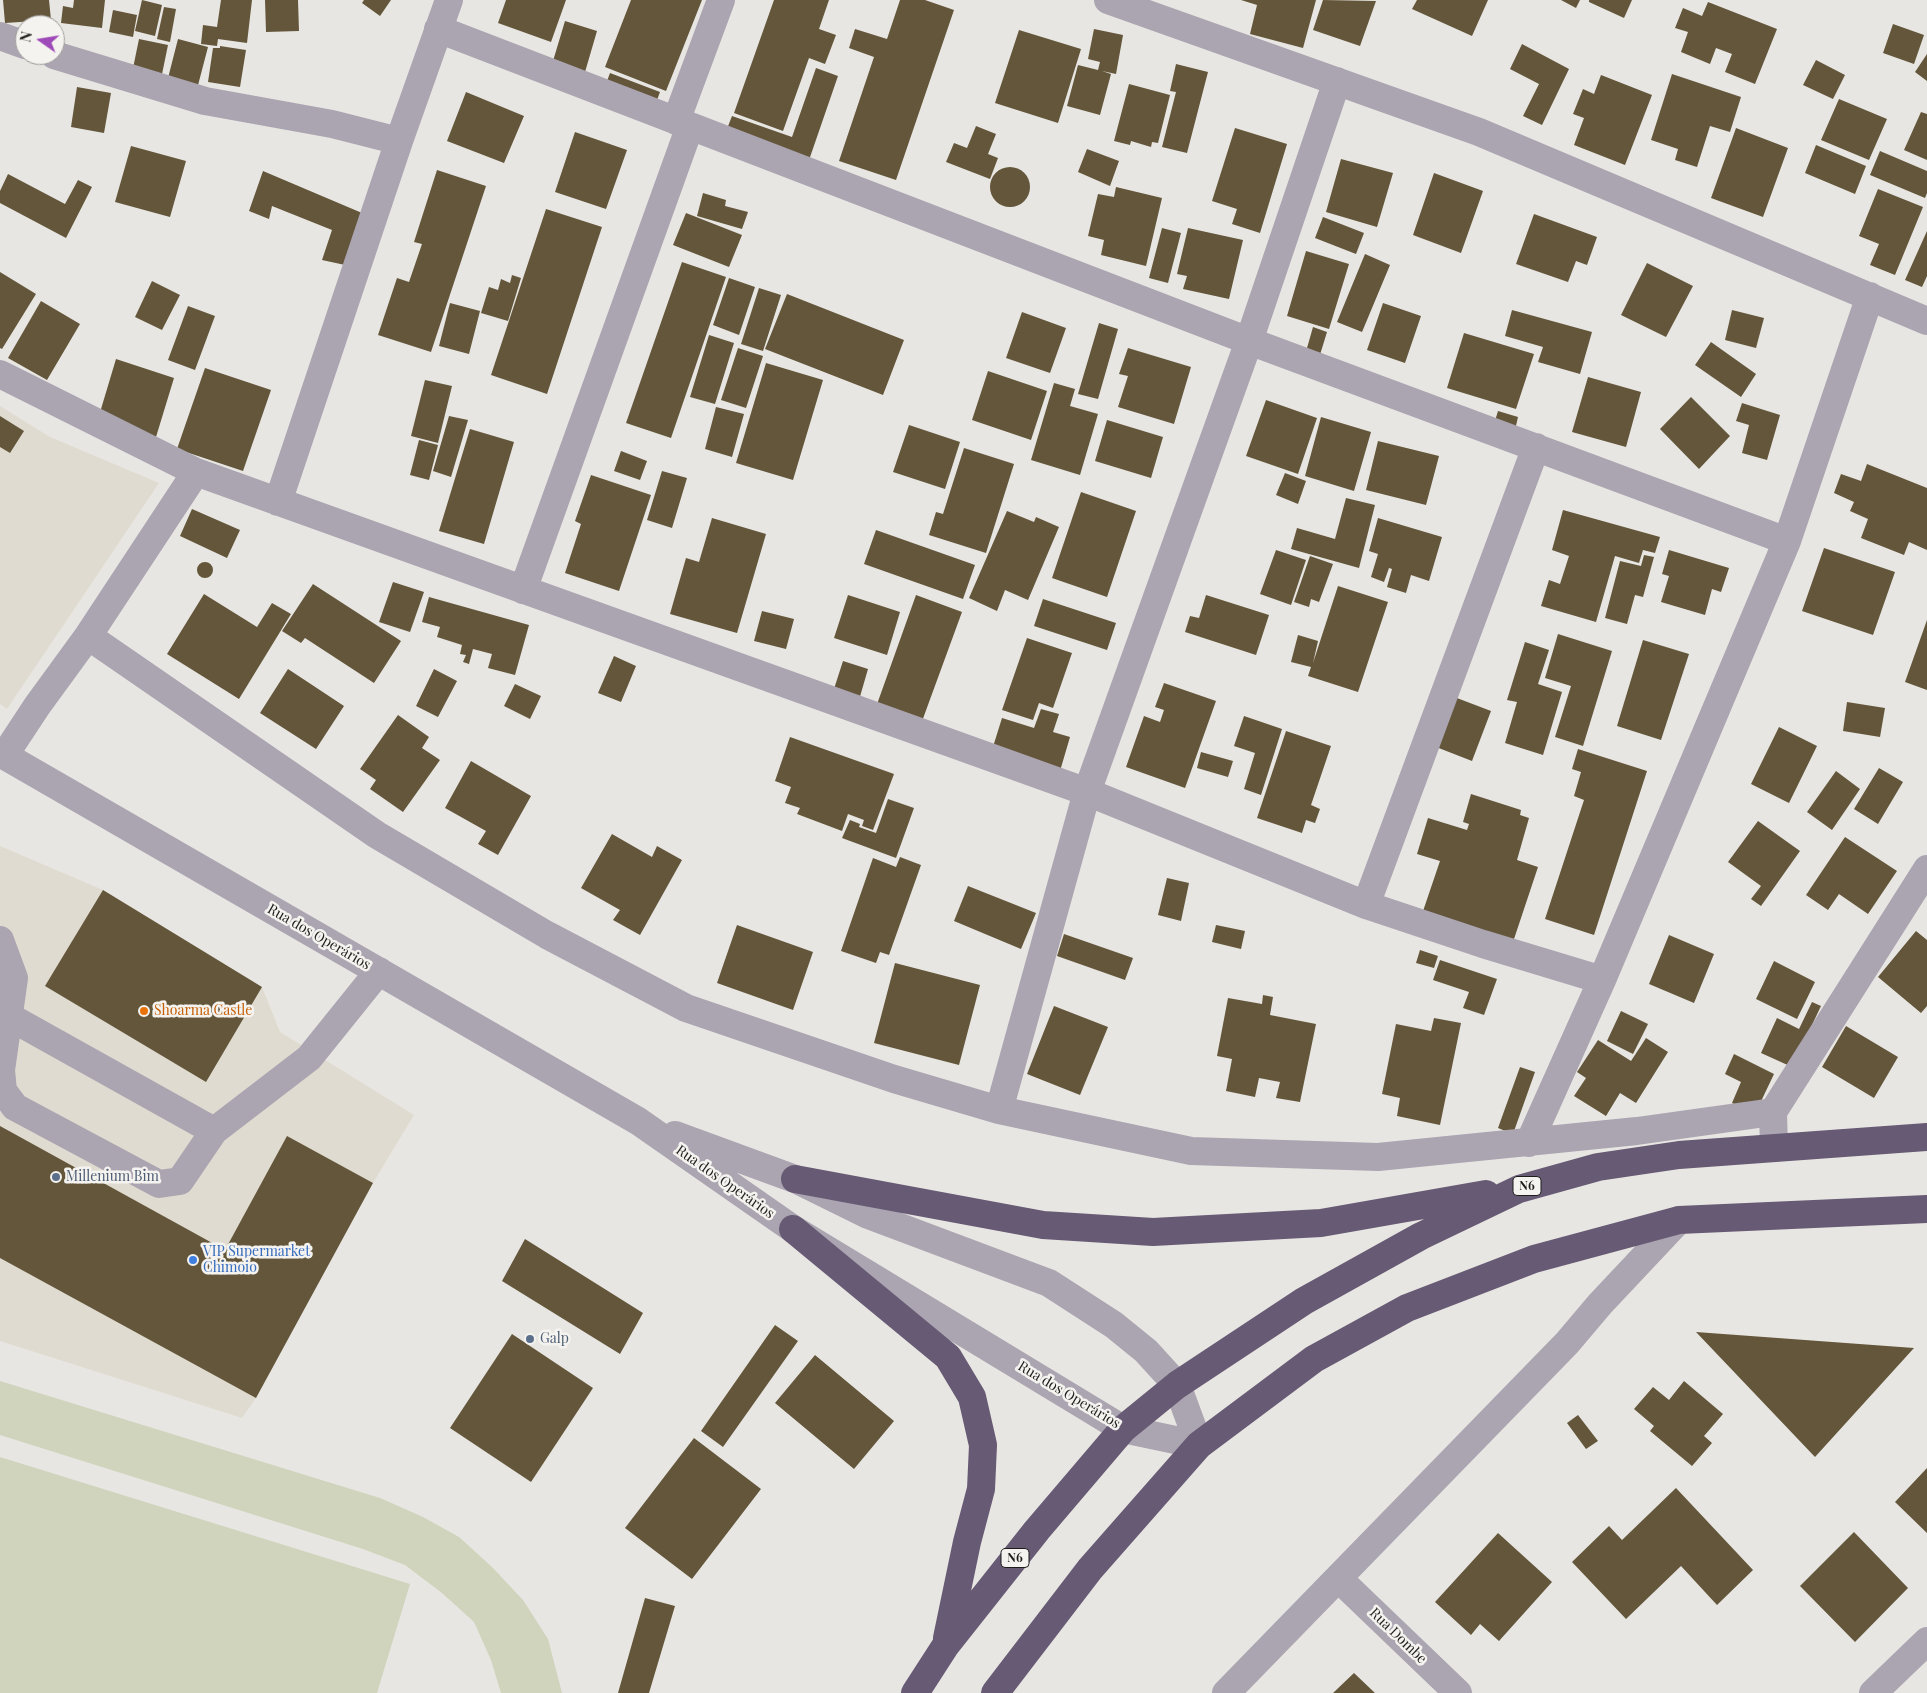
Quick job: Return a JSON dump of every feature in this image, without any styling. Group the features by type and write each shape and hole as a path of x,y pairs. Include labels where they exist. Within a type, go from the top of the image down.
{"highway":[{"name":"N6","path":"915,1693 946,1644 1037,1530 1123,1429 1177,1385 1304,1301 1421,1236 1518,1189 1598,1167 1679,1155 1927,1137"},
{"path":"795,1179 1043,1225 1153,1232 1321,1222 1518,1189"},
{"path":"995,1693 1090,1569 1199,1444 1314,1358 1407,1308 1534,1259 1678,1220 1927,1209"},
{"path":"793,1229 948,1357 972,1397 983,1445 981,1489 967,1542 946,1644"}],"street":[{"path":"278,502 398,141 449,0"},
{"path":"523,590 683,123 721,0"},
{"path":"1108,0 1480,132 1927,321"},
{"path":"438,29 1249,341 1787,541"},
{"path":"0,36 15,41"},
{"path":"65,58 205,101 332,124 398,141"},
{"path":"999,1110 1087,792 1249,341 1337,81"},
{"path":"1529,1143 1602,980 1787,541 1870,296"},
{"path":"0,374 196,472 1087,792 1366,905 1483,944 1602,980"},
{"path":"1366,905 1536,447"},
{"path":"2,754 88,636 196,472"},
{"path":"88,636 377,835 547,935 686,1008 894,1079 999,1110 1191,1151 1378,1157 1637,1131 1772,1112"},
{"name":"Rua dos Operários","path":"2,754 638,1121 793,1229 1123,1429 1199,1444"},
{"path":"1774,1148 1772,1112 1927,869"},
{"path":"0,940 14,978 2,1070 3,1092 15,1107 159,1184 180,1181 214,1131 309,1058 379,971"},
{"path":"8,1016 214,1131"},
{"name":"Rua dos Operários","path":"638,1121 795,1179 868,1215 1049,1282 1114,1325 1146,1351 1177,1385 1199,1444"},
{"path":"1226,1693 1567,1343 1600,1304 1678,1220"},
{"name":"Rua Dombe","path":"1339,1579 1458,1693"},
{"path":"1873,1693 1927,1641"}],"shaded area":[{"path":"0,406 50,437 159,483 7,709 0,704"},
{"path":"0,846 103,890 262,987 280,1032 414,1115 373,1183 256,1398 242,1418 0,1341"}],"green space":[{"path":"0,1381 380,1498 423,1517 459,1537 492,1567 523,1600 548,1639 562,1693 501,1693 491,1660 474,1622 442,1593 405,1565 363,1549 0,1435"},
{"path":"0,1457 410,1584 377,1693 0,1693"}],"building":[{"path":"3,0 49,0 50,15 15,15 15,22 5,23"},
{"path":"74,0 105,0 102,28 65,23 65,15 62,15 63,6 73,8"},
{"path":"142,0 162,5 155,36 135,31"},
{"path":"221,0 252,0 247,43 218,39 217,46 201,44 203,25 217,27"},
{"path":"265,0 298,0 299,31 266,32"},
{"path":"364,0 391,0 380,16 362,3"},
{"path":"506,0 566,0 551,42 498,23"},
{"path":"631,0 702,0 666,91 605,67"},
{"path":"774,0 829,0 819,29 836,35 825,64 809,58 783,131 734,113"},
{"path":"900,0 925,0 954,10 896,180 839,161 874,57 849,48 855,29 887,39"},
{"path":"1241,0 1316,0 1303,48 1250,34 1257,5"},
{"path":"1323,0 1376,1 1360,46 1313,30"},
{"path":"1417,0 1488,0 1472,36 1412,9"},
{"path":"1561,0 1580,0 1576,8"},
{"path":"1589,0 1632,0 1624,18 1589,2"},
{"path":"1708,2 1777,29 1755,84 1725,72 1732,54 1716,48 1710,64 1681,52 1688,32 1675,28 1683,8 1702,16"},
{"path":"164,7 176,9 170,42 157,39"},
{"path":"113,10 137,15 133,37 109,32"},
{"path":"565,21 597,31 585,72 553,61"},
{"path":"1893,24 1924,35 1914,64 1883,53"},
{"path":"1094,29 1123,35 1116,74 1102,71 1111,74 1100,115 1067,106 1078,65 1098,70 1100,62 1088,59"},
{"path":"1019,30 1081,49 1058,123 995,103"},
{"path":"139,39 168,45 161,79 132,73"},
{"path":"178,39 208,47 197,89 167,82"},
{"path":"1522,44 1569,69 1542,125 1523,116 1539,84 1510,69"},
{"path":"220,46 246,50 240,87 208,82 213,48 220,48"},
{"path":"1927,54 1927,81 1915,72"},
{"path":"1816,60 1845,75 1833,99 1803,85"},
{"path":"1176,64 1208,72 1187,153 1162,147 1176,92 1170,91"},
{"path":"816,68 838,76 808,163 725,134 732,116 792,137"},
{"path":"610,73 660,92 654,108 604,89"},
{"path":"1672,74 1741,97 1730,132 1710,126 1697,167 1675,160 1678,149 1651,140"},
{"path":"1601,75 1652,95 1625,165 1574,145 1584,118 1573,114 1583,89 1594,94"},
{"path":"1129,84 1170,95 1158,143 1152,142 1151,147 1131,141 1130,145 1114,141"},
{"path":"77,87 111,93 104,133 71,127"},
{"path":"466,92 524,116 504,163 447,141"},
{"path":"1839,99 1887,119 1869,160 1821,140"},
{"path":"1921,112 1927,114 1927,160 1904,150"},
{"path":"976,126 996,134 988,154 998,158 990,179 946,162 954,143 967,148"},
{"path":"1235,128 1287,144 1260,233 1232,224 1237,209 1212,201"},
{"path":"1736,128 1788,148 1763,217 1711,198"},
{"path":"575,132 627,150 606,209 555,192"},
{"path":"1816,145 1866,166 1855,194 1805,173"},
{"path":"131,146 186,161 170,217 115,202"},
{"path":"1087,149 1119,161 1110,186 1078,172"},
{"path":"1880,151 1927,171 1927,193 1925,198 1870,175"},
{"path":"1341,159 1393,173 1377,227 1326,212"},
{"path":"1014,167 1021,170 1027,176 1030,187 1029,195 1021,204 1014,207 1006,207 999,204 991,195 990,183 993,176 1002,168"},
{"path":"437,170 486,186 431,352 378,335 397,278 409,282 422,244 414,242"},
{"path":"263,171 362,213 345,265 322,260 332,230 272,206 269,219 249,211"},
{"path":"1434,173 1483,191 1461,253 1413,235"},
{"path":"8,174 65,204 78,180 92,187 66,238 0,203 0,191"},
{"path":"1116,187 1162,198 1146,266 1101,255 1104,240 1088,236 1098,194 1114,197"},
{"path":"1878,189 1923,207 1895,275 1870,265 1879,244 1859,236"},
{"path":"703,193 726,200 725,206 748,212 742,229 697,216"},
{"path":"546,209 602,227 547,394 491,375"},
{"path":"686,213 742,235 729,267 673,245"},
{"path":"1534,214 1597,237 1587,265 1576,261 1568,282 1516,264"},
{"path":"1323,217 1364,233 1356,254 1315,238"},
{"path":"1162,228 1181,233 1168,283 1149,278"},
{"path":"1188,228 1243,240 1229,299 1183,289 1187,276 1177,274"},
{"path":"1927,231 1927,276 1922,287 1905,280"},
{"path":"1306,251 1349,264 1329,329 1287,316"},
{"path":"1365,254 1390,265 1362,332 1337,322"},
{"path":"682,262 726,277 671,438 626,423"},
{"path":"1647,263 1693,286 1666,337 1621,315"},
{"path":"0,272 36,294 2,349 0,348"},
{"path":"512,275 521,278 508,321 481,313 489,287 498,290 501,279 510,283"},
{"path":"729,278 755,287 739,335 713,325"},
{"path":"152,281 180,295 162,330 135,317"},
{"path":"759,288 781,295 763,351 741,344"},
{"path":"787,294 904,340 883,395 765,349"},
{"path":"41,301 80,324 47,380 8,358"},
{"path":"450,303 480,311 469,354 439,346"},
{"path":"1383,303 1421,316 1405,363 1367,350"},
{"path":"188,306 215,316 195,370 168,360"},
{"path":"1512,310 1592,332 1580,374 1538,362 1543,347 1505,336"},
{"path":"1732,310 1764,318 1756,348 1725,340"},
{"path":"1022,312 1066,328 1050,373 1006,358"},
{"path":"1099,323 1118,329 1098,399 1078,394"},
{"path":"1313,327 1327,332 1319,358 1305,355"},
{"path":"1464,333 1534,354 1516,409 1447,388"},
{"path":"709,335 734,343 715,404 690,397"},
{"path":"1711,342 1756,374 1741,397 1695,365"},
{"path":"738,348 763,356 746,408 721,400"},
{"path":"1128,348 1191,367 1174,424 1118,407 1128,376 1119,374"},
{"path":"116,359 174,378 156,437 98,419"},
{"path":"766,363 823,380 793,480 736,463"},
{"path":"205,368 271,390 243,471 177,449"},
{"path":"988,371 1047,391 1031,440 972,420"},
{"path":"1588,377 1641,392 1626,447 1572,432"},
{"path":"425,380 452,386 438,443 411,436"},
{"path":"1054,383 1075,389 1070,406 1098,414 1080,475 1031,460"},
{"path":"1691,397 1730,436 1699,469 1660,429"},
{"path":"1266,400 1317,418 1298,474 1246,456"},
{"path":"1742,403 1780,415 1767,460 1742,453 1749,425 1736,421"},
{"path":"716,407 744,414 732,457 705,449"},
{"path":"1498,411 1518,417 1515,430 1494,424"},
{"path":"0,416 24,431 10,453 0,447"},
{"path":"449,416 468,420 451,477 433,471"},
{"path":"1321,417 1371,432 1354,491 1305,476"},
{"path":"1107,420 1163,437 1151,478 1095,461"},
{"path":"909,425 960,442 945,489 893,472"},
{"path":"470,429 514,442 484,544 439,531"},
{"path":"419,440 438,445 429,480 410,475"},
{"path":"1378,441 1439,456 1426,505 1366,490"},
{"path":"964,448 1014,464 986,553 929,535 936,512 943,514"},
{"path":"621,451 647,461 640,480 614,471"},
{"path":"1867,464 1927,488 1927,550 1909,542 1904,555 1861,538 1868,519 1850,511 1854,502 1834,493 1841,474 1861,481"},
{"path":"662,471 687,478 672,528 647,520"},
{"path":"1285,473 1306,481 1298,504 1276,495"},
{"path":"591,475 651,495 619,591 565,573 581,524 575,521"},
{"path":"1081,492 1136,511 1107,597 1052,578"},
{"path":"1346,498 1375,505 1359,568 1291,549 1297,528 1335,539"},
{"path":"192,509 240,530 227,558 180,536"},
{"path":"1563,510 1660,537 1655,553 1643,550 1639,563 1615,556 1596,622 1541,606 1549,580 1560,584 1569,556 1552,550"},
{"path":"1007,511 1034,522 1036,517 1059,527 1028,600 1005,590 997,611 969,598"},
{"path":"712,518 766,534 737,633 670,614 686,558 699,562"},
{"path":"1378,518 1442,537 1429,581 1411,575 1406,593 1387,587 1392,569 1389,568 1384,582 1371,577 1378,554 1369,551"},
{"path":"876,530 975,565 963,599 864,564"},
{"path":"1824,548 1895,572 1873,635 1802,611"},
{"path":"1276,550 1306,560 1291,605 1260,594"},
{"path":"1669,550 1729,568 1721,592 1712,589 1705,615 1661,602 1669,576 1662,574"},
{"path":"1644,555 1654,557 1643,597 1635,595 1627,624 1605,618 1620,561 1641,566"},
{"path":"1310,556 1333,564 1319,602 1311,599 1309,607 1294,602"},
{"path":"205,562 213,570 205,578 197,570"},
{"path":"393,582 424,592 410,632 379,622"},
{"path":"313,584 401,641 374,683 305,638 301,643 282,631"},
{"path":"1338,586 1388,602 1358,692 1308,676 1311,667 1291,662 1298,635 1318,641 1313,663"},
{"path":"204,594 257,627 272,603 291,614 239,699 167,654"},
{"path":"848,595 900,612 887,655 834,638"},
{"path":"916,595 962,612 921,724 876,707"},
{"path":"1206,595 1269,615 1256,655 1185,632 1190,616 1199,618"},
{"path":"429,597 529,625 515,675 488,668 492,654 473,649 469,664 463,662 466,655 460,654 462,645 437,637 440,627 422,622"},
{"path":"1043,599 1116,623 1107,650 1034,626"},
{"path":"762,611 794,619 786,649 754,641"},
{"path":"1927,620 1927,690 1905,682"},
{"path":"1558,634 1612,651 1583,746 1555,737 1571,686 1545,678"},
{"path":"1027,638 1072,653 1053,708 1039,703 1033,720 1002,710"},
{"path":"1643,640 1689,654 1661,740 1617,726"},
{"path":"1525,642 1549,650 1538,684 1562,692 1543,755 1505,743 1517,702 1507,700"},
{"path":"614,656 636,666 621,702 598,693"},
{"path":"843,661 868,669 859,700 833,692"},
{"path":"288,669 344,706 316,749 260,713"},
{"path":"434,669 457,681 438,717 416,706"},
{"path":"1164,683 1216,701 1185,788 1126,767 1144,716 1160,722 1164,710 1155,707"},
{"path":"515,684 541,696 530,719 504,706"},
{"path":"1449,695 1491,711 1472,761 1431,745"},
{"path":"1847,702 1885,708 1880,737 1843,731"},
{"path":"1041,709 1059,714 1053,732 1070,737 1060,771 992,750 1002,718 1034,728"},
{"path":"398,715 429,737 422,748 440,760 403,812 370,789 376,780 360,769"},
{"path":"1244,716 1282,729 1261,795 1244,789 1255,753 1234,746"},
{"path":"1779,727 1817,746 1789,803 1751,784"},
{"path":"1286,731 1331,746 1311,805 1320,809 1315,823 1306,820 1302,833 1257,818"},
{"path":"790,737 894,774 873,830 862,826 864,820 848,814 842,831 797,814 800,808 785,803 791,787 775,781"},
{"path":"1578,749 1647,771 1594,935 1545,919 1584,800 1574,796 1581,772 1572,769"},
{"path":"1201,752 1233,761 1228,777 1197,768"},
{"path":"471,761 531,796 498,855 478,844 486,831 445,808"},
{"path":"1879,768 1903,782 1878,824 1854,809"},
{"path":"1836,771 1860,789 1832,830 1807,812"},
{"path":"1471,794 1521,810 1520,815 1529,818 1517,860 1538,867 1511,948 1421,917 1440,861 1417,854 1428,818 1467,830 1469,824 1463,822"},
{"path":"888,799 914,808 896,858 842,838 850,820 860,824 859,827 876,833"},
{"path":"1758,821 1800,851 1761,906 1751,899 1761,886 1728,862"},
{"path":"612,834 652,857 657,846 682,860 640,935 613,920 620,910 581,888"},
{"path":"1845,837 1897,871 1868,914 1839,894 1828,910 1806,895"},
{"path":"900,857 921,865 889,955 880,952 876,963 841,951 873,858 896,867"},
{"path":"1167,878 1189,883 1181,921 1158,915"},
{"path":"968,886 1036,913 1021,949 954,921"},
{"path":"103,890 262,987 206,1082 45,986"},
{"path":"737,925 813,952 793,1010 717,983"},
{"path":"1216,925 1245,931 1241,949 1212,942"},
{"path":"1916,931 1927,940 1927,1006 1921,1013 1878,977"},
{"path":"1064,934 1133,958 1125,980 1057,956"},
{"path":"1669,935 1714,954 1694,1003 1649,984"},
{"path":"1420,950 1438,956 1434,968 1416,963"},
{"path":"1440,960 1497,979 1484,1015 1463,1008 1469,992 1433,980"},
{"path":"1774,961 1815,982 1797,1019 1756,999"},
{"path":"895,963 980,985 959,1065 874,1043"},
{"path":"1263,995 1273,997 1270,1015 1316,1024 1300,1102 1276,1098 1280,1082 1259,1078 1255,1097 1226,1091 1232,1059 1217,1056 1228,998 1262,1004"},
{"path":"1812,1002 1821,1006 1792,1067 1761,1053 1777,1018 1799,1029"},
{"path":"1054,1006 1108,1027 1080,1095 1027,1074"},
{"path":"1621,1011 1648,1024 1633,1054 1607,1041"},
{"path":"1434,1018 1461,1023 1440,1125 1397,1116 1400,1098 1382,1094 1396,1024 1431,1031"},
{"path":"1846,1026 1898,1057 1874,1098 1822,1067"},
{"path":"1646,1038 1668,1052 1636,1103 1620,1093 1606,1116 1574,1096 1586,1078 1577,1072 1598,1040 1631,1061"},
{"path":"1734,1054 1774,1074 1755,1114 1732,1103 1741,1082 1725,1074"},
{"path":"1520,1067 1535,1072 1513,1134 1498,1128"},
{"path":"0,1126 225,1250 287,1136 373,1183 256,1398 0,1258"},
{"path":"525,1239 643,1313 620,1354 502,1281"},
{"path":"775,1325 798,1341 723,1447 701,1431"},
{"path":"1696,1332 1914,1348 1815,1457"},
{"path":"512,1334 593,1388 531,1482 450,1428"},
{"path":"815,1355 894,1421 854,1469 775,1403"},
{"path":"1684,1381 1723,1414 1704,1436 1712,1443 1692,1466 1650,1431 1654,1426 1634,1409 1653,1387 1669,1400"},
{"path":"1578,1415 1598,1441 1586,1449 1567,1423"},
{"path":"694,1438 761,1489 692,1579 625,1528"},
{"path":"1927,1468 1927,1533 1895,1502"},
{"path":"1676,1488 1753,1570 1717,1605 1681,1566 1626,1619 1572,1562 1609,1526 1622,1540"},
{"path":"1854,1532 1908,1588 1855,1642 1800,1586"},
{"path":"1498,1533 1552,1582 1499,1641 1480,1624 1471,1635 1435,1602"},
{"path":"645,1598 675,1606 649,1693 618,1693"},
{"path":"1354,1673 1375,1693 1333,1693"}],"place":[{"name":"Shoarma Castle","path":"144,1011"},
{"name":"Millenium Bim","path":"56,1177"},
{"name":"VIP Supermarket Chimoio","path":"193,1260"},
{"name":"Galp","path":"530,1339"}]}
